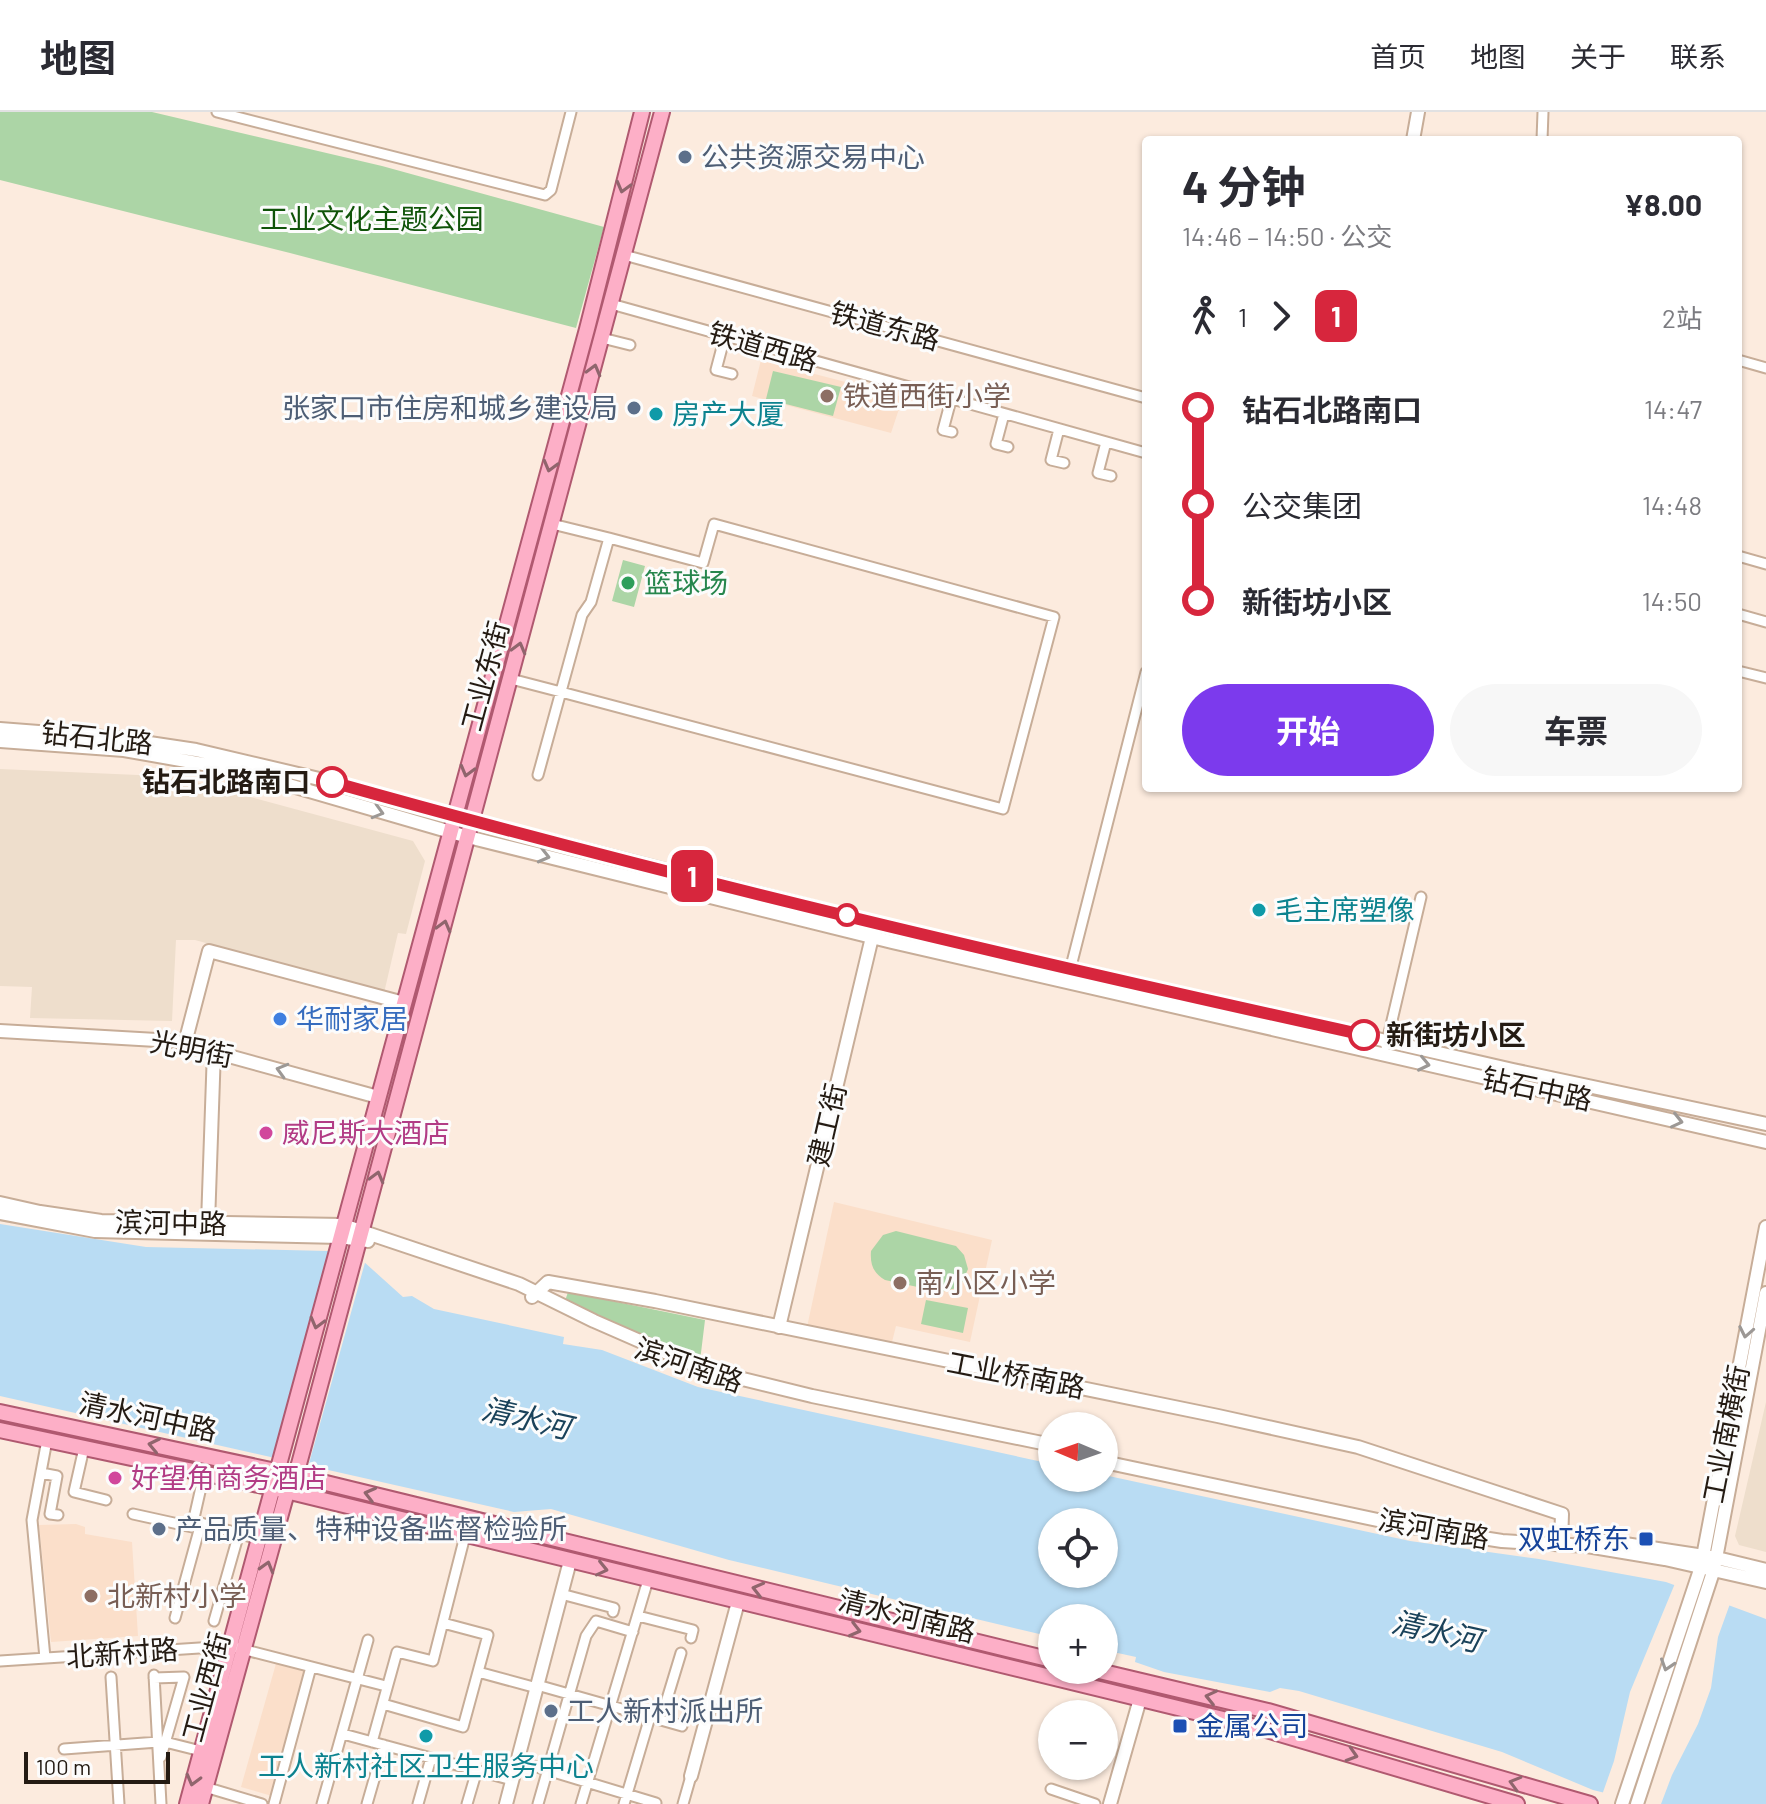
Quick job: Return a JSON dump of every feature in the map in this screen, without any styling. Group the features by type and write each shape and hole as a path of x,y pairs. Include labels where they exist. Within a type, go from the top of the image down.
{"main road":[{"name":"工业东街","path":"293,1470 340,1237 587,329 642,112"},
{"name":"工业东街","path":"293,1470 359,1241 662,112"},
{"path":"1414,136 1418,112"},
{"name":"钻石北路","path":"0,729 116,738 196,750 332,782 472,821"},
{"name":"钻石北路","path":"0,741 124,750 237,770 468,837"},
{"name":"钻石中路","path":"472,821 876,923 1068,976"},
{"name":"钻石中路","path":"468,837 872,938 1068,976 1386,1048 1766,1142"},
{"name":"建工街","path":"779,1327 876,923"},
{"path":"185,1043 209,951 404,1003"},
{"name":"光明街","path":"0,1031 185,1043 378,1097"},
{"name":"钻石中路","path":"1386,1048 1766,1124"},
{"path":"208,1223 214,1050"},
{"name":"滨河中路","path":"0,1203 101,1221 208,1223 340,1237"},
{"name":"滨河中路","path":"0,1213 95,1231 340,1237"},
{"name":"工业南横街","path":"1638,1802 1705,1598 1708,1562 1766,1227"},
{"name":"滨河南路","path":"340,1237 486,1277 534,1294 706,1370 1038,1445"},
{"name":"工业桥南路","path":"534,1294 548,1282 1218,1416 1358,1447 1562,1514 1562,1540"},
{"name":"工业南横街","path":"1624,1799 1692,1591 1708,1562 1766,1293"},
{"name":"清水河中路","path":"0,1412 265,1469 293,1470"},
{"name":"清水河中路","path":"0,1430 281,1490"},
{"name":"滨河南路","path":"1118,1462 1446,1527 1562,1540 1584,1537 1708,1562 1766,1570"},
{"path":"281,1490 293,1470"},
{"name":"清水河南路","path":"293,1470 1038,1656"},
{"path":"251,1484 259,1489 263,1499 264,1519"},
{"name":"清水河南路","path":"281,1490 1284,1735 1517,1804"},
{"name":"工业西街","path":"187,1804 208,1753 236,1648 264,1519 281,1490"},
{"name":"工业西街","path":"236,1648 280,1520 281,1490"},
{"path":"280,1520 293,1505 316,1499"},
{"path":"506,1804 570,1561"},
{"name":"滨河南路","path":"1708,1562 1766,1582"},
{"path":"691,1776 738,1602"},
{"path":"1118,1675 1268,1711 1590,1804"},
{"path":"1110,1804 1140,1699"},
{"name":"工业西街","path":"201,1804 208,1753"},
{"path":"1615,1804 1624,1799"}],"street":[{"path":"217,112 545,195 551,190 571,112"},
{"path":"1542,136 1543,112"},
{"name":"铁道东路","path":"624,255 1142,397"},
{"name":"铁道西路","path":"611,304 1142,452"},
{"path":"725,336 716,370 732,374"},
{"path":"602,338 630,345"},
{"path":"1742,361 1766,368"},
{"path":"951,400 943,430 952,432"},
{"path":"1004,414 996,444 1008,447"},
{"path":"1059,429 1051,460 1064,463"},
{"path":"1106,442 1098,473 1111,476"},
{"path":"511,679 1003,809 1054,617 714,524 703,563 552,524"},
{"path":"538,775 582,615 591,602 609,538"},
{"path":"1742,557 1766,564"},
{"path":"1742,615 1766,622"},
{"path":"1742,672 1766,678"},
{"path":"1068,976 1142,688"},
{"path":"1386,1048 1421,897"},
{"path":"45,1658 32,1520 47,1440"},
{"path":"84,1448 74,1492 106,1500"},
{"path":"41,1473 57,1476 50,1514 58,1515"},
{"path":"133,1514 192,1527 204,1474"},
{"path":"175,1618 201,1523 259,1539"},
{"path":"214,1621 239,1533"},
{"path":"372,1742 397,1652 433,1661 465,1536"},
{"path":"581,1804 648,1580"},
{"path":"561,1594 614,1608 613,1612"},
{"path":"638,1616 693,1630 691,1638"},
{"path":"538,1804 586,1636 596,1621 633,1632"},
{"path":"383,1704 463,1727 488,1635 443,1623"},
{"path":"322,1804 368,1640"},
{"name":"北新村路","path":"0,1661 236,1648 382,1685"},
{"path":"626,1799 650,1717 664,1709 681,1653"},
{"path":"274,1804 311,1667"},
{"path":"478,1672 682,1726"},
{"path":"161,1742 184,1677 154,1676 161,1742 161,1804"},
{"path":"111,1677 119,1804"},
{"path":"343,1734 512,1780"},
{"path":"64,1749 161,1742 208,1753"},
{"path":"367,1804 384,1745"},
{"path":"418,1804 431,1758"},
{"path":"517,1761 587,1782 626,1799 656,1803"},
{"path":"467,1804 477,1770"},
{"path":"683,1804 691,1776"},
{"path":"205,1787 262,1804"},
{"path":"1051,1789 1095,1804"},
{"path":"221,1804 225,1793"}],"shaded area":[{"name":"铁道西街小学","path":"761,360 903,397 891,433 752,396"},
{"path":"0,769 161,776 188,780 413,841 425,861 406,934 398,933 384,993 195,940 176,940 172,1021 30,1018 32,987 0,986"},
{"name":"南小区小学","path":"834,1202 992,1240 970,1342 896,1326 891,1346 807,1327"},
{"path":"1766,1402 1766,1552 1739,1545 1735,1536"},
{"name":"北新村小学","path":"76,1524 85,1527 85,1534 132,1542 138,1636 51,1642 39,1525"},
{"path":"277,1660 307,1668 272,1796 241,1787"}],"green space":[{"name":"工业文化主题公园","path":"0,112 152,112 382,166 604,227 576,328 0,180"},
{"path":"773,371 841,387 833,416 766,399"},
{"name":"篮球场","path":"623,560 645,566 634,607 612,601"},
{"path":"896,1231 956,1246 964,1255 968,1269 960,1287 941,1292 881,1277 873,1268 871,1251 883,1235"},
{"path":"568,1292 705,1320 700,1361 640,1337 565,1301"},
{"path":"926,1300 968,1308 963,1333 921,1324"}],"water":[{"name":"清水河","path":"0,1224 146,1247 328,1251 363,1261 403,1297 412,1296 434,1309 564,1337 563,1344 602,1350 698,1387 1038,1461 1038,1492 1118,1492 1118,1478 1410,1541 1539,1559 1666,1582 1766,1619 1766,1804 1650,1804 1593,1790 1502,1752 1299,1691 1280,1688 1270,1692 1164,1672 1135,1662 1136,1657 1118,1653 1118,1604 1038,1604 1038,1634 729,1560 551,1509 514,1512 0,1396"}],"pier":[{"path":"333,1248 366,1259 308,1467 273,1458"},
{"path":"1676,1581 1731,1601 1718,1637 1711,1688 1661,1804 1637,1804 1602,1795 1614,1761 1630,1692"}],"bus line":[{"name":"1","path":"332,782 472,821 914,933 1364,1035"}],"place":[{"name":"公共资源交易中心","path":"685,157"},
{"name":"铁道西街小学","path":"827,396"},
{"name":"张家口市住房和城乡建设局","path":"634,408"},
{"name":"房产大厦","path":"656,414"},
{"name":"篮球场","path":"628,583"},
{"name":"钻石北路南口","path":"332,782"},
{"name":"毛主席塑像","path":"1259,910"},
{"name":"华耐家居","path":"280,1019"},
{"name":"新街坊小区","path":"1364,1035"},
{"name":"威尼斯大酒店","path":"266,1133"},
{"name":"南小区小学","path":"900,1283"},
{"name":"好望角商务酒店","path":"115,1478"},
{"name":"产品质量、特种设备监督检验所","path":"159,1529"},
{"name":"双虹桥东","path":"1646,1539"},
{"name":"北新村小学","path":"91,1596"},
{"name":"工人新村派出所","path":"551,1711"},
{"name":"金属公司","path":"1180,1726"},
{"name":"工人新村社区卫生服务中心","path":"426,1736"}]}
